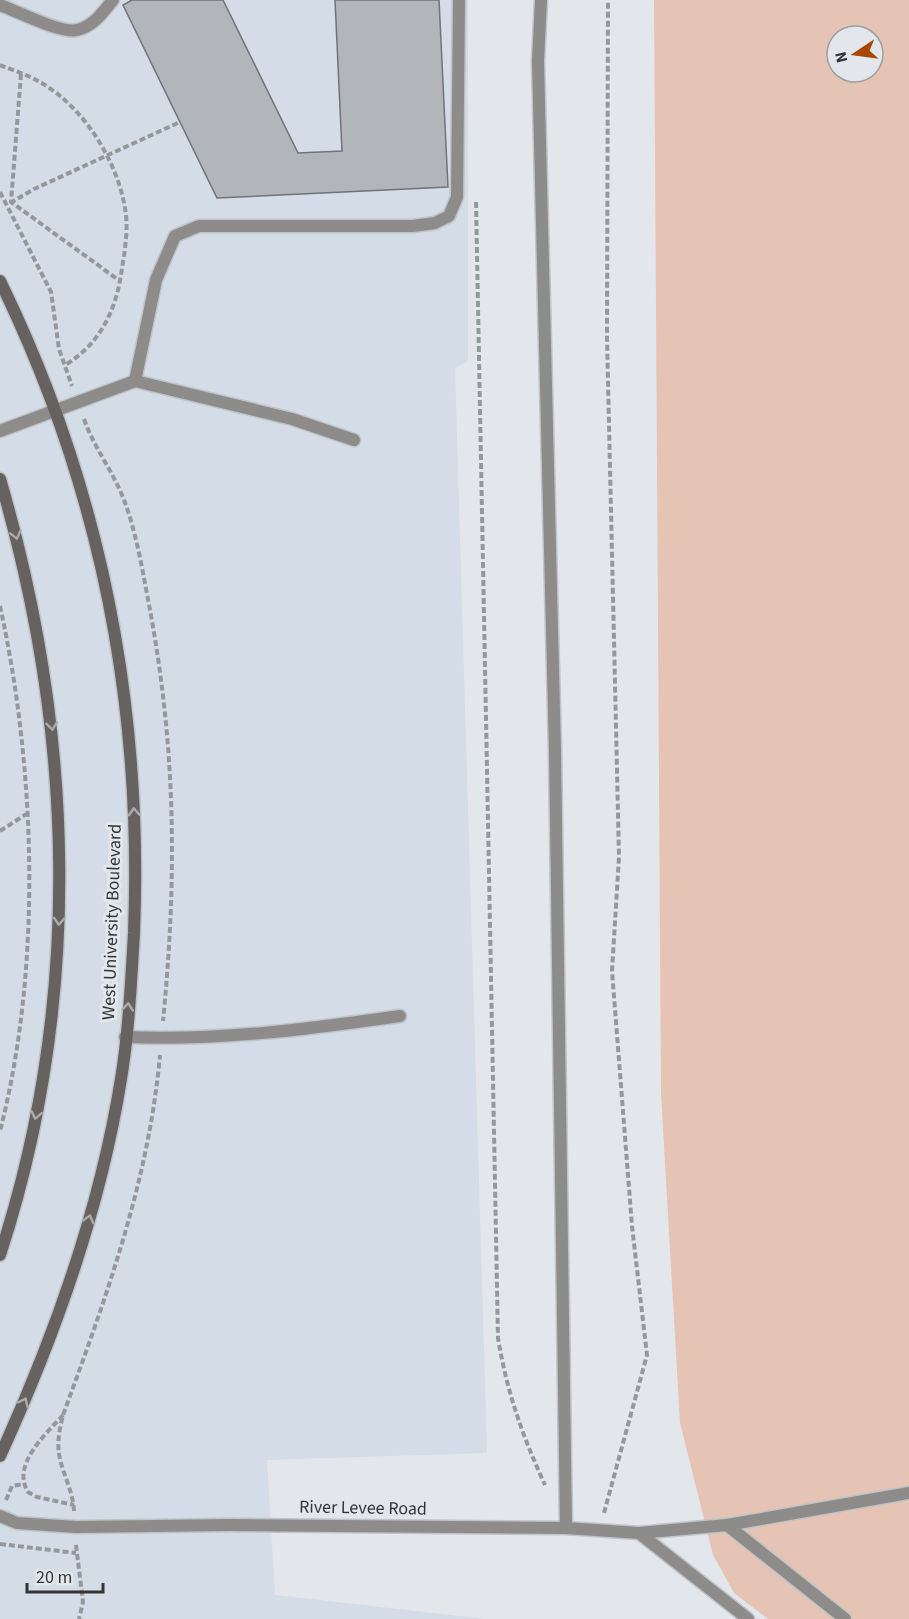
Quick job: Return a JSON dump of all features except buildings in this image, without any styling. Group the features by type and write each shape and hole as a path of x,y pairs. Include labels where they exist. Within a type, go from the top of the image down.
{"main road":[{"name":"West University Boulevard","path":"0,281 56,412 80,482 107,584 124,688 137,859 132,969 122,1078 79,1257 34,1382 0,1456"},
{"path":"0,479 28,584 41,646 53,727 60,849 60,903 55,991 45,1066 33,1134 0,1255"}],"street":[{"path":"0,5 57,27 76,31 96,21 113,0"},
{"path":"135,381 156,280 175,236 199,226 413,225 435,223 449,216 457,197 459,0"},
{"path":"541,0 538,61 555,763 566,1528"},
{"path":"0,431 135,381 292,418 354,440"},
{"path":"125,1037 197,1039 308,1029 400,1016"},
{"name":"River Levee Road","path":"0,1516 17,1523 75,1527 242,1525 599,1528 639,1533 727,1525 909,1493"},
{"path":"727,1525 845,1619"},
{"path":"639,1533 748,1619"}],"path":[{"path":"599,1528 647,1355 632,1226 612,971 619,857 607,337 608,0"},
{"path":"0,65 38,80 64,100 95,136 106,155 121,191 126,216 117,300 102,330 76,358 65,365"},
{"path":"9,204 21,74"},
{"path":"9,204 34,189 180,122"},
{"path":"476,191 498,1338 506,1384 522,1436 546,1487"},
{"path":"9,204 120,281"},
{"path":"0,606 12,660 28,813 26,948 20,1020 0,1131"},
{"path":"0,831 28,813"},
{"path":"63,1415 25,1464 22,1474 23,1484 28,1492 37,1497 74,1505"},
{"path":"4,1503 12,1486 23,1484"},
{"path":"0,1544 76,1553"}],"shaded area":[{"path":"0,0 468,0 468,361 455,368 487,1453 267,1460 275,1595 486,1619 0,1619"},
{"path":"654,0 909,0 909,1619 768,1619 734,1593 713,1555 680,1423 661,1094"}]}
